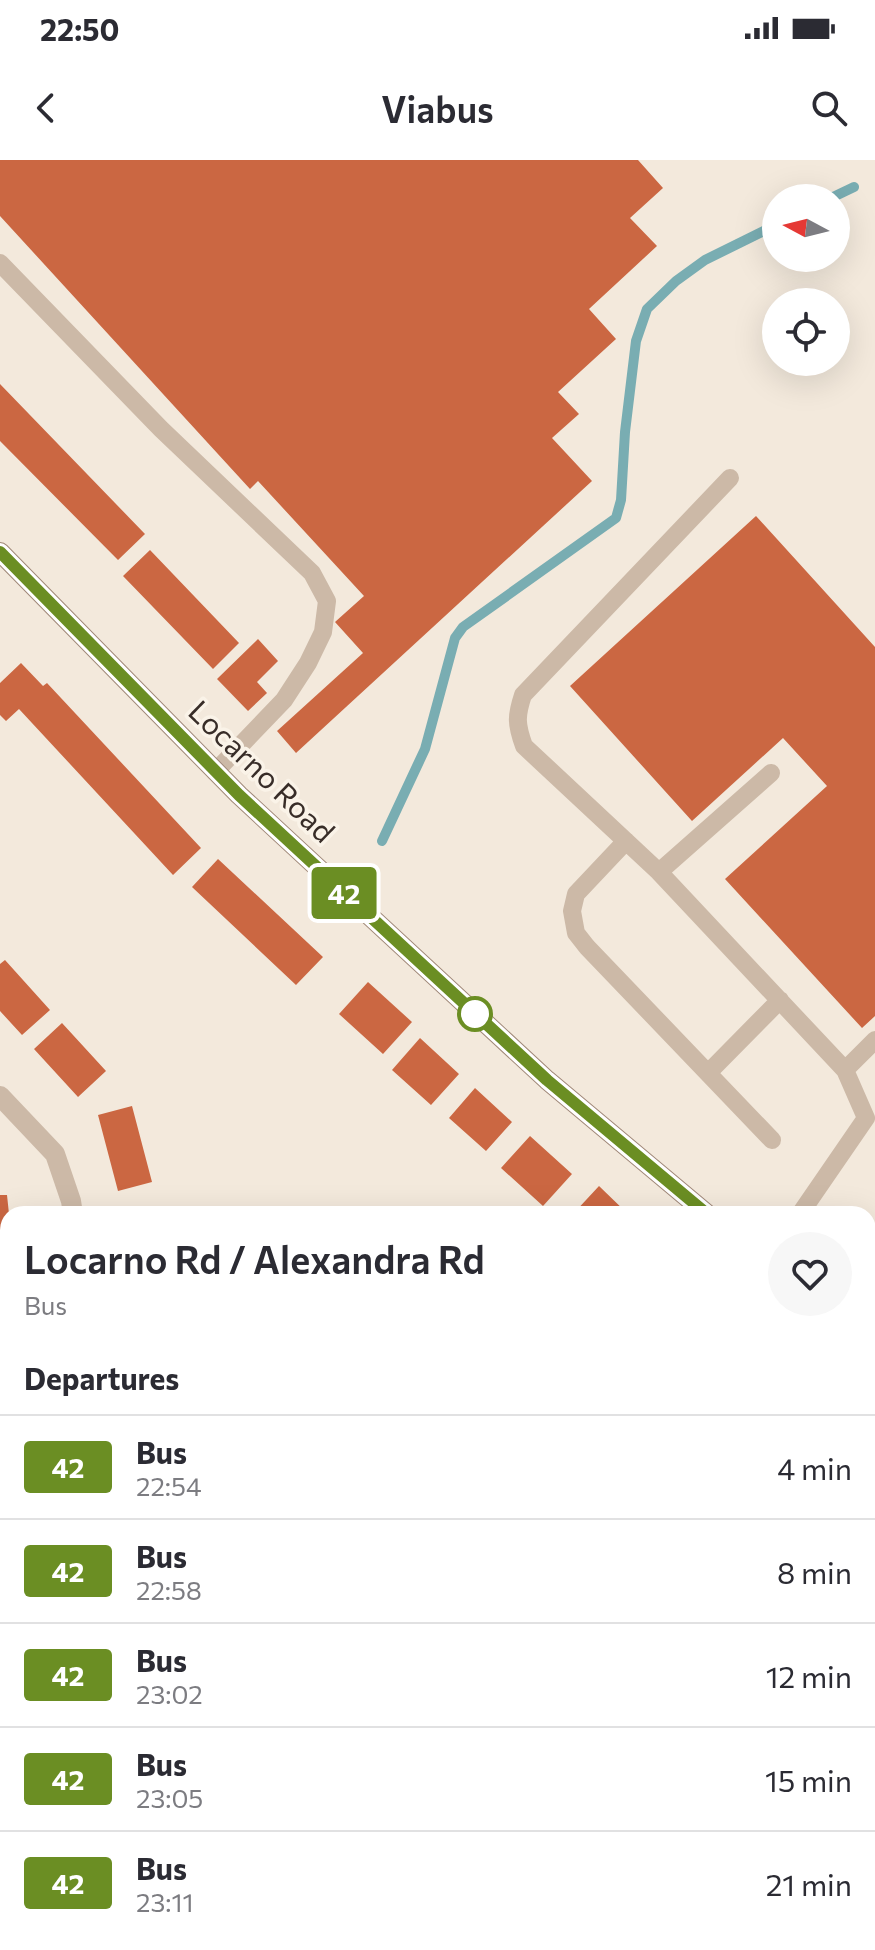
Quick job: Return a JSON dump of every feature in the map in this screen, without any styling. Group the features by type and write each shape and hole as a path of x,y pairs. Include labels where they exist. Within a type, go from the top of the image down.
{"street":[{"name":"Locarno Road","path":"0,552 239,795 547,1080 697,1206"},
{"path":"0,1096 55,1154 72,1206"}],"lane":[{"path":"0,263 161,429 312,573 327,601 323,632 308,663 284,700 215,772"},
{"path":"730,478 523,695 517,713 518,730 524,746 659,872 845,1070 871,1121 806,1206"},
{"path":"659,872 771,773"},
{"path":"626,841 576,894 572,911 576,933 772,1140"},
{"path":"708,1073 780,1000"},
{"path":"845,1070 875,1040"}],"building":[{"path":"0,160 638,160 663,188 630,218 657,246 589,309 616,339 558,392 579,414 552,438 592,481 296,753 277,731 363,653 335,622 364,596 258,481 250,489 0,216"},
{"path":"0,384 145,534 118,560 0,441"},
{"path":"756,516 875,647 875,1016 862,1028 725,879 827,786 783,738 692,821 570,686"},
{"path":"150,550 239,643 213,669 123,576"},
{"path":"258,639 278,661 257,682 267,693 248,711 217,679"},
{"path":"21,663 43,686 47,683 201,848 173,875 19,709 6,721 0,715 0,683"},
{"path":"218,859 323,957 296,985 192,887"},
{"path":"5,960 50,1010 22,1035 0,1011 0,964"},
{"path":"368,982 412,1022 383,1054 339,1014"},
{"path":"62,1023 106,1071 78,1097 34,1049"},
{"path":"420,1038 459,1074 431,1105 392,1070"},
{"path":"475,1088 512,1122 486,1151 449,1118"},
{"path":"132,1106 152,1182 118,1191 98,1115"},
{"path":"530,1136 572,1174 543,1206 501,1168"},
{"path":"599,1186 620,1206 580,1206"},
{"path":"0,1195 7,1195 8,1206 0,1206"}],"waterway":[{"path":"850,189 854,187"},
{"path":"382,841 425,749 455,638 463,627 616,518 621,500 625,432 636,341 647,309 676,281 705,260 762,232"}],"bus line":[{"name":"42","path":"0,552 239,795 547,1080 697,1206"}]}
